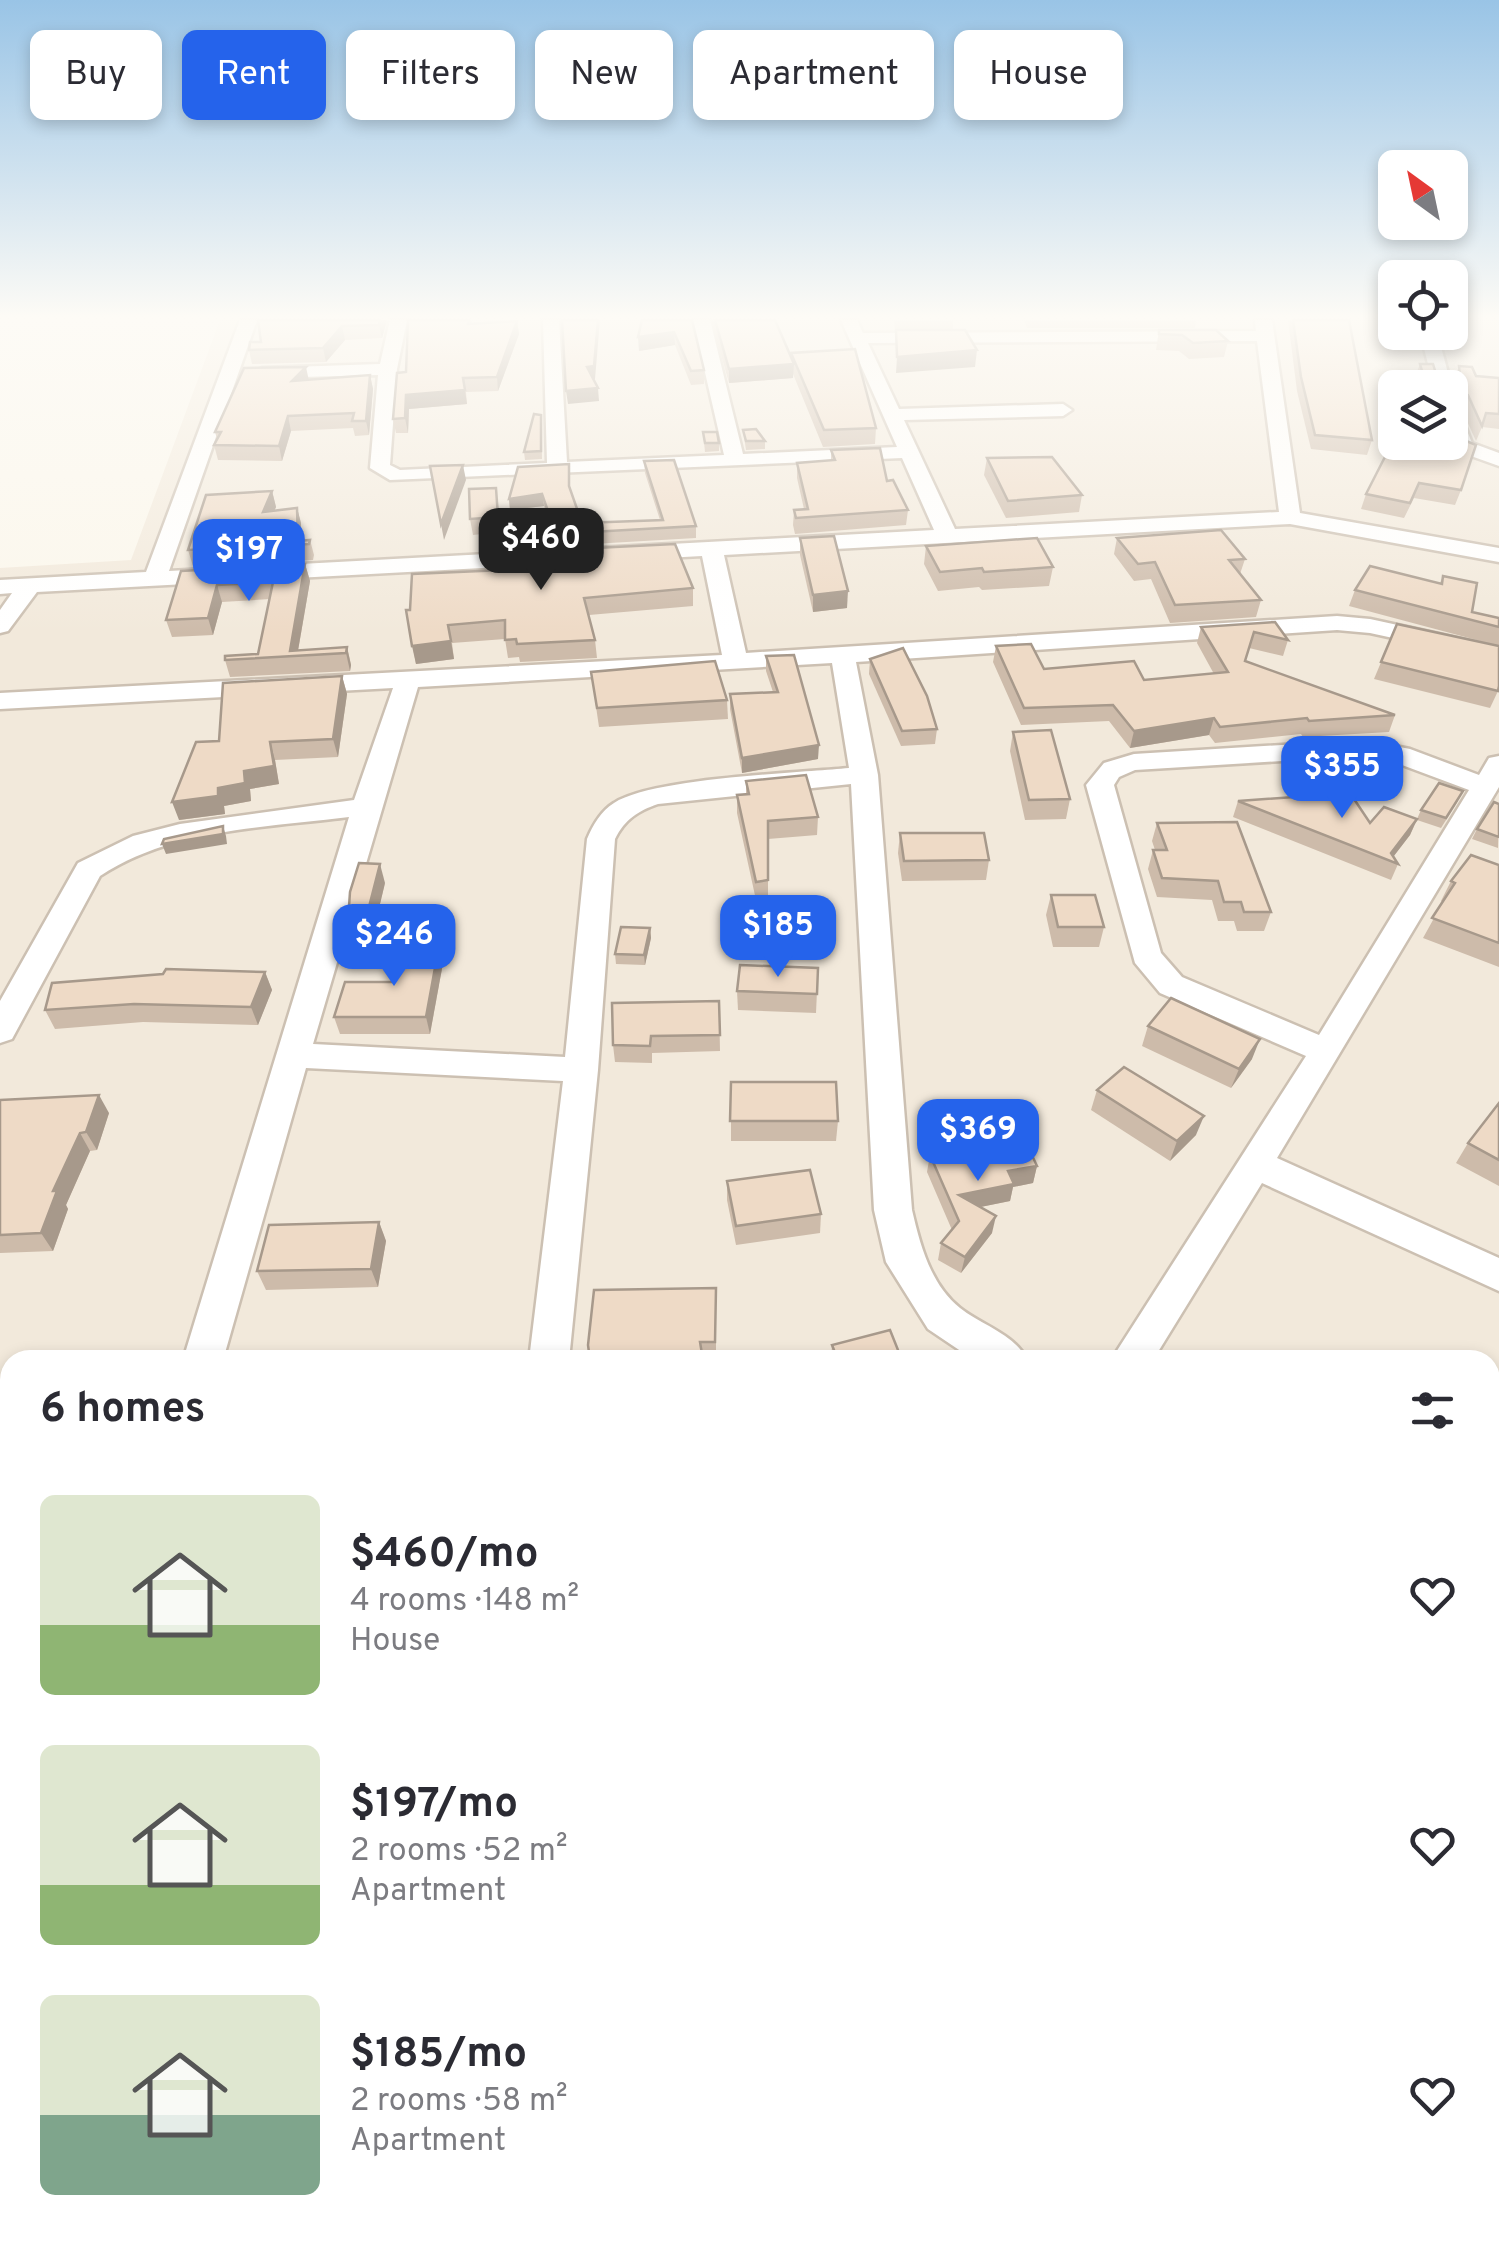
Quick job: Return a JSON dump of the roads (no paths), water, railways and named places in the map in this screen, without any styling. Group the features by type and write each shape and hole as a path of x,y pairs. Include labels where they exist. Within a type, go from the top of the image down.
{"street":[{"path":"156,576 208,425"},
{"path":"384,425 380,468 397,476 909,452"},
{"path":"555,425 557,467"},
{"path":"726,425 735,460"},
{"path":"898,425 948,537"},
{"path":"1277,425 1290,518"},
{"path":"1468,448 1499,460"},
{"path":"0,587 1290,518 1499,554"},
{"path":"712,550 735,658"},
{"path":"0,626 30,585"},
{"path":"0,701 407,683 735,658 843,655 1337,623 1370,626 1499,654"},
{"path":"843,655 864,775 893,1210 905,1262 942,1318 992,1350"},
{"path":"206,1350 366,807 407,683"},
{"path":"1137,1350 1326,1052 1491,775 1364,748 1134,762 1113,767 1100,785 1146,956 1157,972 1171,984 1326,1052"},
{"path":"550,1350 601,839 610,818 628,804 655,796 864,775"},
{"path":"0,1031 88,870 103,857 160,836 366,807"},
{"path":"294,1054 581,1070"},
{"path":"1254,1163 1499,1275"}]}
